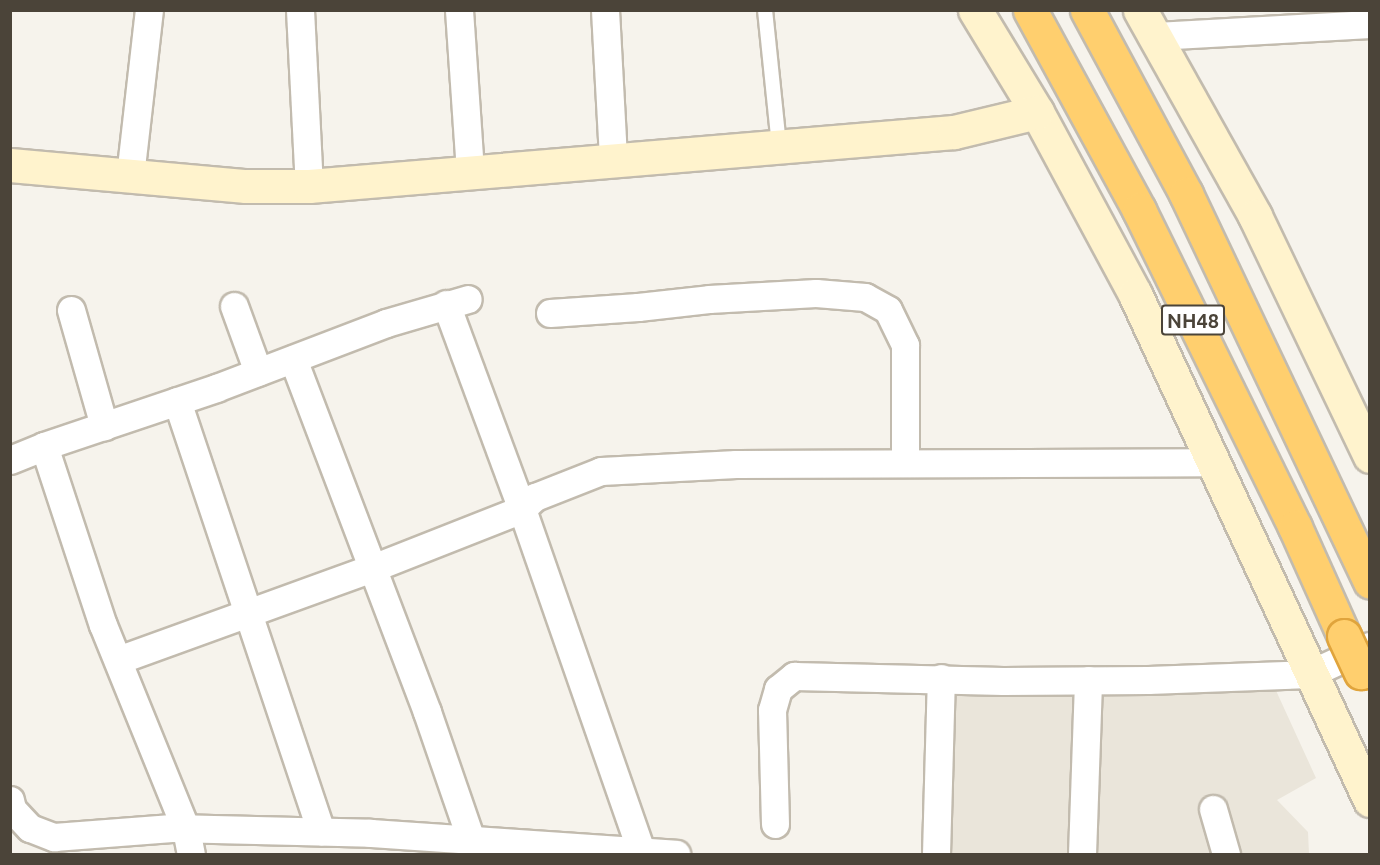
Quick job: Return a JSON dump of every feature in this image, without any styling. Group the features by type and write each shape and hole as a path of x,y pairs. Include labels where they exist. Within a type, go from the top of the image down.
{"highway":[{"name":"NH48","path":"1030,10 1139,210 1361,662"},
{"name":"NH48","path":"1087,10 1186,194 1370,582"}],"street":[{"path":"130,176 149,10"},
{"path":"300,10 309,186"},
{"path":"459,10 470,171"},
{"path":"605,10 613,159"},
{"path":"975,10 1037,112 1135,294 1309,674 1370,800"},
{"path":"1363,10 1370,18"},
{"path":"1370,24 1148,23 1255,216 1370,456"},
{"path":"10,165 246,186 309,186 954,132 1037,112"},
{"path":"550,313 638,307 709,298 816,293 865,297 888,310 905,345 905,463"},
{"path":"10,460 44,446 258,372 386,323 457,302 522,509 641,851"},
{"path":"234,306 258,372"},
{"path":"71,310 104,426"},
{"path":"292,359 370,569 427,712 471,840"},
{"path":"177,401 321,832"},
{"path":"44,446 117,660 188,842"},
{"path":"117,660 370,569 522,509 535,497 601,471 736,464 1211,462"},
{"path":"775,825 772,710 778,689 794,676 1088,681 1309,674 1361,662"},
{"path":"936,855 941,678"},
{"path":"1082,855 1088,681"},
{"path":"1213,809 1226,855"},
{"path":"11,811 30,828 54,837 67,845 188,842 321,832 471,840 538,849 641,851 676,855"}],"lane":[{"path":"765,10 779,145"}],"shaded area":[{"path":"941,678 1273,684 1316,778 1277,800 1308,832 1309,854 936,854"}]}
